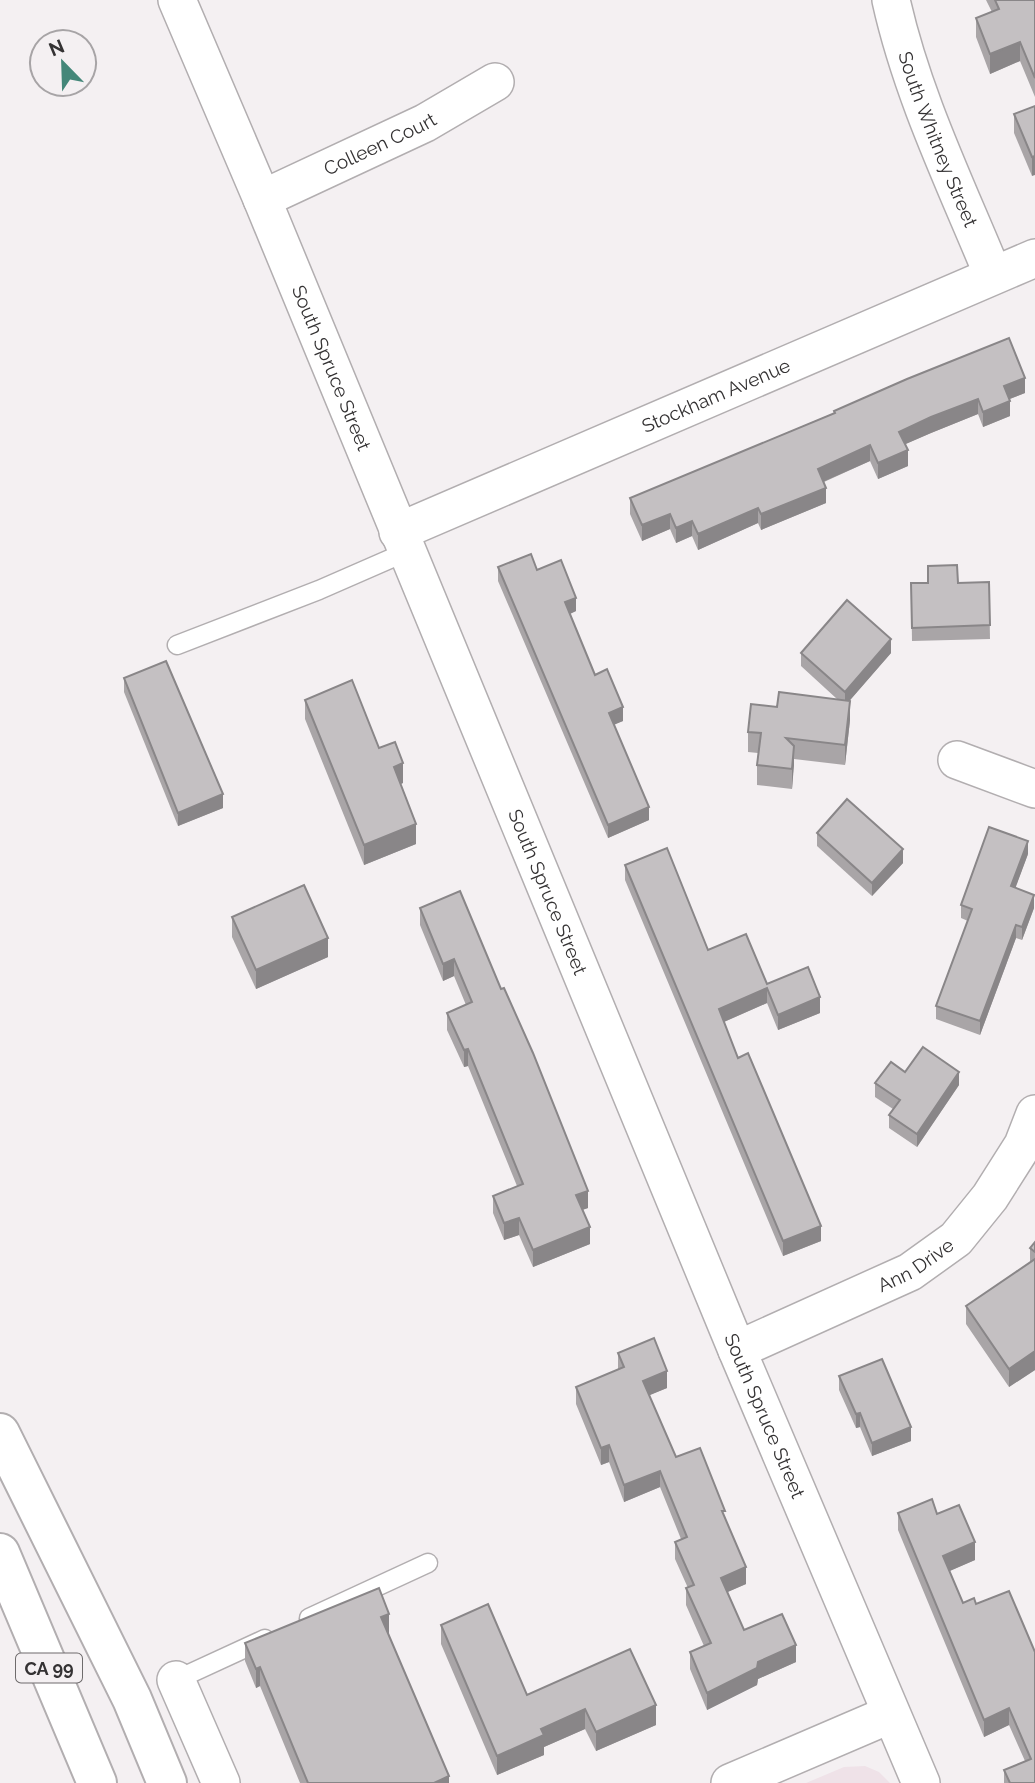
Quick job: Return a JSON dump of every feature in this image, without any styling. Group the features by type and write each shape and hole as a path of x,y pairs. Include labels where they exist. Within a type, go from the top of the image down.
{"highway":[{"path":"0,1433 132,1699 167,1783"},
{"name":"CA 99","path":"0,1553 97,1783"}],"street":[{"name":"South Spruce Street","path":"177,0 262,199 737,1350 920,1783"},
{"name":"South Whitney Street","path":"891,0 899,37 917,90 993,275"},
{"name":"Colleen Court","path":"262,199 425,123 495,82"},
{"name":"Stockham Avenue","path":"402,542 1035,258"},
{"path":"957,760 1035,789"},
{"name":"Ann Drive","path":"737,1350 910,1272 956,1239 990,1197 1016,1156 1035,1114"},
{"path":"176,1680 221,1783"},
{"path":"730,1783 891,1714"}],"lane":[{"name":"Stockham Avenue","path":"177,645 319,590 402,542"},
{"path":"176,1680 428,1563"}],"shaded area":[{"path":"865,1766 879,1772 890,1783 806,1783 844,1767"}],"building":[{"path":"995,0 1035,0 1035,78 1020,42 990,54 976,18 999,9"},
{"path":"1035,106 1035,156 1032,157 1014,114"},
{"path":"1009,338 1025,378 1004,386 1010,401 983,412 978,399 931,417 899,432 908,450 878,463 870,445 818,469 826,488 761,514 758,508 698,534 692,521 676,528 670,514 642,525 630,498"},
{"path":"531,554 537,570 561,560 576,598 565,602 595,675 607,669 623,707 609,713 649,807 608,825 498,567"},
{"path":"957,565 958,583 989,582 990,625 912,628 911,583 928,583 928,566"},
{"path":"847,600 891,639 845,692 801,653"},
{"path":"166,661 223,794 178,813 124,678"},
{"path":"352,680 379,748 395,742 403,763 394,767 416,824 364,845 305,700"},
{"path":"779,692 850,701 845,745 786,738 794,746 792,769 757,765 761,733 748,732 751,704 777,707"},
{"path":"847,799 903,849 872,883 817,833"},
{"path":"989,827 1028,841 1011,886 1034,895 1022,927 1016,925 980,1021 936,1006 972,909 961,905"},
{"path":"667,848 708,950 746,934 767,984 808,967 820,997 778,1015 767,988 719,1009 738,1058 748,1053 821,1226 783,1241 625,865"},
{"path":"304,885 328,938 256,970 232,917"},
{"path":"460,891 501,989 504,988 533,1053 588,1191 576,1195 590,1227 533,1250 519,1218 504,1223 493,1196 523,1184 468,1049 464,1050 447,1013 472,1002 454,959 443,964 420,908"},
{"path":"923,1047 959,1072 917,1134 889,1115 900,1100 875,1083 891,1062 905,1072"},
{"path":"1035,1259 1035,1351 1009,1369 966,1306"},
{"path":"654,1338 667,1371 643,1381 676,1457 700,1448 725,1511 722,1511 746,1567 721,1578 744,1630 782,1614 796,1645 758,1662 757,1668 707,1693 690,1652 711,1643 686,1588 694,1585 675,1542 687,1537 660,1471 624,1485 609,1445 601,1448 576,1387 624,1367 618,1353"},
{"path":"882,1359 911,1427 872,1443 860,1413 856,1414 839,1376"},
{"path":"932,1499 937,1514 959,1505 975,1542 943,1556 963,1603 974,1598 976,1604 1009,1591 1035,1652 1035,1783 1010,1783 1004,1770 1031,1759 1009,1708 984,1720 898,1513"},
{"path":"379,1588 389,1614 381,1617 449,1776 434,1783 308,1783 260,1667 256,1669 245,1643"},
{"path":"488,1604 527,1695 630,1649 656,1705 596,1732 585,1709 541,1729 544,1735 497,1756 441,1625"}]}
